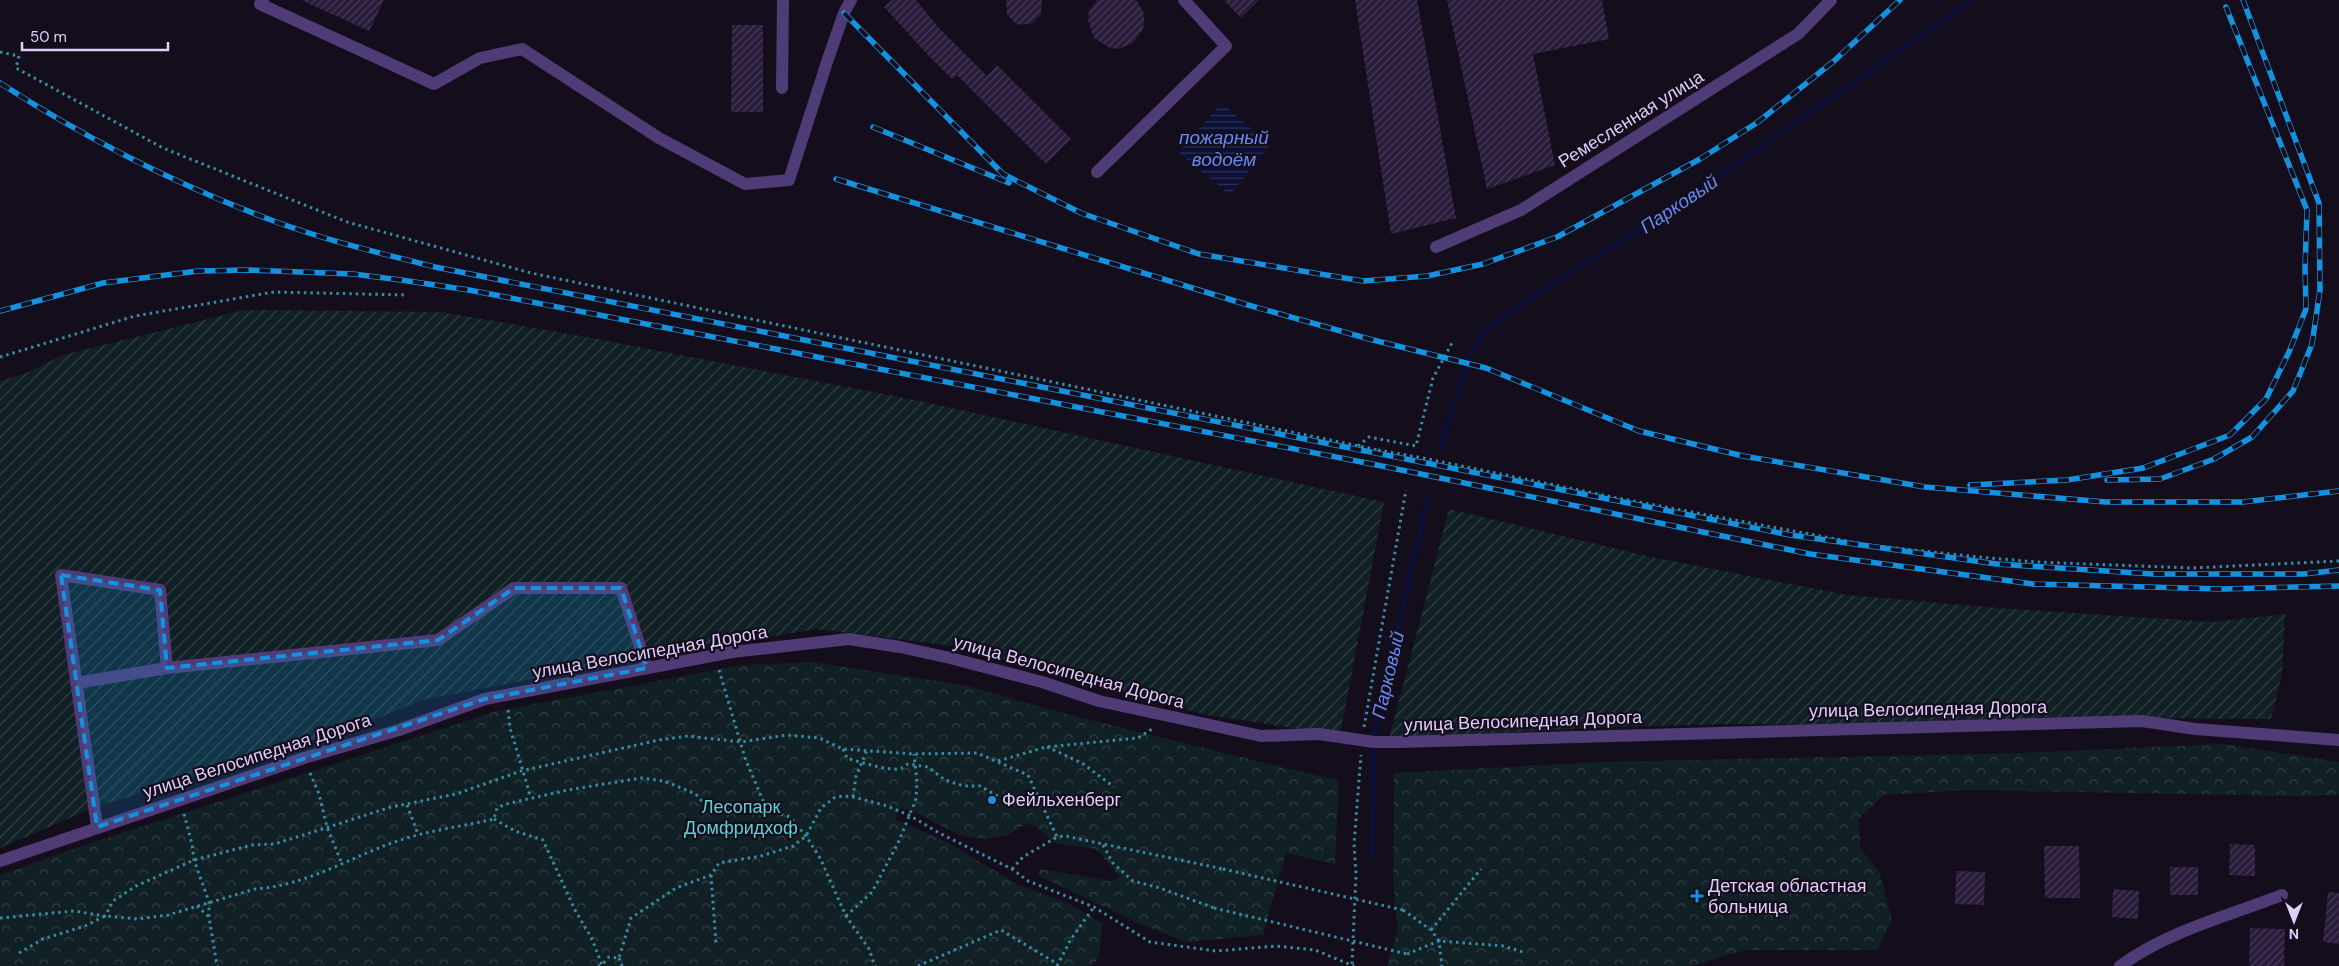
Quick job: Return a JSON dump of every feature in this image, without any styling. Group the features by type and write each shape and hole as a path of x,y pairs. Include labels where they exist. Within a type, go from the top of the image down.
{"street":[{"path":"263,0 260,4 434,84 480,58 522,49 660,138 745,184 790,180 827,62 844,13 851,0"},
{"path":"782,88 783,0"},
{"path":"1097,172 1226,46 1184,0"},
{"name":"Ремесленная улица","path":"1436,247 1521,210 1798,34 1831,0"},
{"path":"97,827 61,575 160,590 167,668"},
{"path":"76,683 167,668 438,640 514,588 621,588 647,668"},
{"name":"улица Велосипедная Дорога","path":"0,861 304,758 399,730 485,699 714,655 849,639 900,647 950,658 1042,682 1099,701 1261,736 1319,734 1398,742 2142,721 2196,730 2339,740"},
{"path":"2120,966 2143,949 2176,934 2282,894"}],"path":[{"path":"0,52 19,56 16,68 163,148 347,222 531,273 1364,448 1423,458 1635,502 1868,545 2037,562 2192,568 2339,561"},
{"path":"0,357 135,316 274,292 407,296"},
{"path":"1369,437 1416,446 1433,378 1453,341"},
{"path":"1358,446 1369,437"},
{"path":"1364,448 1369,437"},
{"path":"622,966 619,958 631,918 676,888 711,875 719,863 761,856 793,846 806,836 821,808 834,798 842,796 884,805 908,815 939,833 1012,869 1028,881 1094,906 1150,942 1216,951 1276,946 1315,950 1353,965 1356,874 1354,844 1406,490"},
{"path":"714,655 755,784 767,810"},
{"path":"506,695 510,728 531,798"},
{"path":"998,761 1046,747 1138,738 1170,717"},
{"path":"19,953 43,939 86,926 105,916 114,901 136,886 194,860 252,845 274,844 392,808 456,794 522,771 659,740 688,736 741,742 787,735 819,738 843,749 914,754 977,752 1028,775 1057,837"},
{"path":"1046,747 1082,763 1114,787"},
{"path":"843,749 847,758 863,763 893,769 901,769 904,765 914,763 928,766 945,780 964,786 980,786 1001,798"},
{"path":"853,797 856,776 867,750"},
{"path":"846,916 867,897 880,879 899,841 916,799 917,783 914,754"},
{"path":"304,758 319,794 327,827 342,864"},
{"path":"494,819 497,808 531,798 607,782 641,778 664,781 696,794 708,809 767,810 790,817 806,836 820,858 846,916 869,949 875,966"},
{"path":"180,799 192,844 194,860 209,902 209,917 217,966"},
{"path":"407,805 418,834"},
{"path":"0,918 74,911 138,919 168,915 209,902 326,872 391,843 418,834 494,819 515,832 543,840 575,910 592,939 601,966 609,957 619,958"},
{"path":"1012,869 1024,857 1057,837 1065,836 1223,869 1403,910 1431,930 1439,941 1442,966"},
{"path":"1102,844 1113,863 1134,881 1160,888 1214,908 1407,954 1439,941 1503,946 1523,952"},
{"path":"1431,930 1481,869"},
{"path":"711,875 716,943"},
{"path":"197,906 209,917"},
{"path":"918,966 1001,930 1056,964 1094,906"}],"highlighted area":[{"path":"61,575 160,590 167,668 438,640 514,588 621,588 647,668 485,699 97,827"}],"green space":[{"path":"244,310 442,312 592,338 915,400 1384,502 1340,735 1207,715 955,646 817,629 610,664 423,700 350,729 96,807 0,848 0,381 26,373 63,355"},
{"path":"1449,509 1647,556 1847,595 2011,609 2212,622 2285,614 2282,674 2271,719 2043,717 1905,725 1731,724 1607,727 1389,739"},
{"name":"Лесопарк Домфридхоф","path":"811,662 964,685 1074,716 1339,781 1335,864 1286,853 1263,935 1186,942 1143,925 1039,876 1039,869 1110,881 1120,877 1096,849 1056,843 1035,826 1027,824 1007,835 975,838 962,835 928,818 901,808 895,819 950,844 1019,885 1069,904 1102,923 1100,948 1095,964 1085,966 0,966 0,875 70,850 497,711 742,665"},
{"path":"2222,744 2339,762 2339,795 2288,796 1970,790 1884,795 1859,818 1860,848 1879,871 1892,920 1877,950 1745,950 1692,966 1387,966 1398,929 1393,879 1394,773 1600,762 2018,753"}],"water":[{"name":"пожарный водоём","path":"1222,103 1270,145 1230,195 1178,152"}],"building":[{"path":"301,0 384,0 369,31"},
{"path":"892,0 916,0 940,29 987,76 997,65 1071,139 1046,164 957,75 952,79 928,55 884,7"},
{"path":"1006,0 1042,0 1041,14 1033,23 1021,25 1015,23 1007,14"},
{"path":"1097,0 1136,0 1144,13 1144,21 1143,29 1133,43 1118,49 1110,48 1094,38 1088,20 1089,11"},
{"path":"1224,0 1259,0 1241,18"},
{"path":"1355,0 1417,0 1456,218 1391,234"},
{"path":"1447,0 1602,0 1609,39 1533,54 1555,165 1487,189"},
{"path":"732,25 763,25 763,112 731,112"},
{"path":"2230,844 2255,845 2255,876 2229,875"},
{"path":"2044,846 2079,846 2080,898 2045,898"},
{"path":"2170,867 2198,867 2198,895 2170,895"},
{"path":"1956,871 1985,872 1984,905 1955,904"},
{"path":"2113,889 2139,891 2138,919 2112,917"},
{"path":"2328,892 2339,893 2339,944 2323,942"},
{"path":"2250,928 2285,929 2284,966 2249,966"}],"waterway":[{"name":"Парковый","path":"1441,447 1468,358 1484,331 1549,286 1653,222 1972,0"},
{"name":"Парковый","path":"1372,856 1374,735 1428,497"}],"railway":[{"path":"844,13 1003,174 1081,213 1199,254 1363,281 1427,276 1483,264 1557,237 1700,159 1758,122 1834,61 1900,0"},
{"path":"2107,480 2160,479 2214,459 2252,437 2293,391 2312,344 2320,290 2319,203 2243,0"},
{"path":"1970,485 2067,480 2143,468 2230,435 2266,399 2289,352 2306,309 2307,210 2226,7"},
{"path":"0,83 65,123 131,159 235,206 311,234 435,267 1790,535 1997,564 2153,574 2304,574 2339,570"},
{"path":"873,127 1009,183"},
{"path":"836,179 1248,305 1369,339 1486,368 1639,431 1743,456 1925,487 2106,502 2243,502 2339,491"},
{"path":"0,311 103,283 198,271 250,270 353,274 469,290 667,328 1372,464 1810,554 2033,584 2223,589 2339,586"}],"place":[{"name":"Фейльхенберг","path":"992,800"},
{"name":"Детская областная больница","path":"1697,896"}]}
